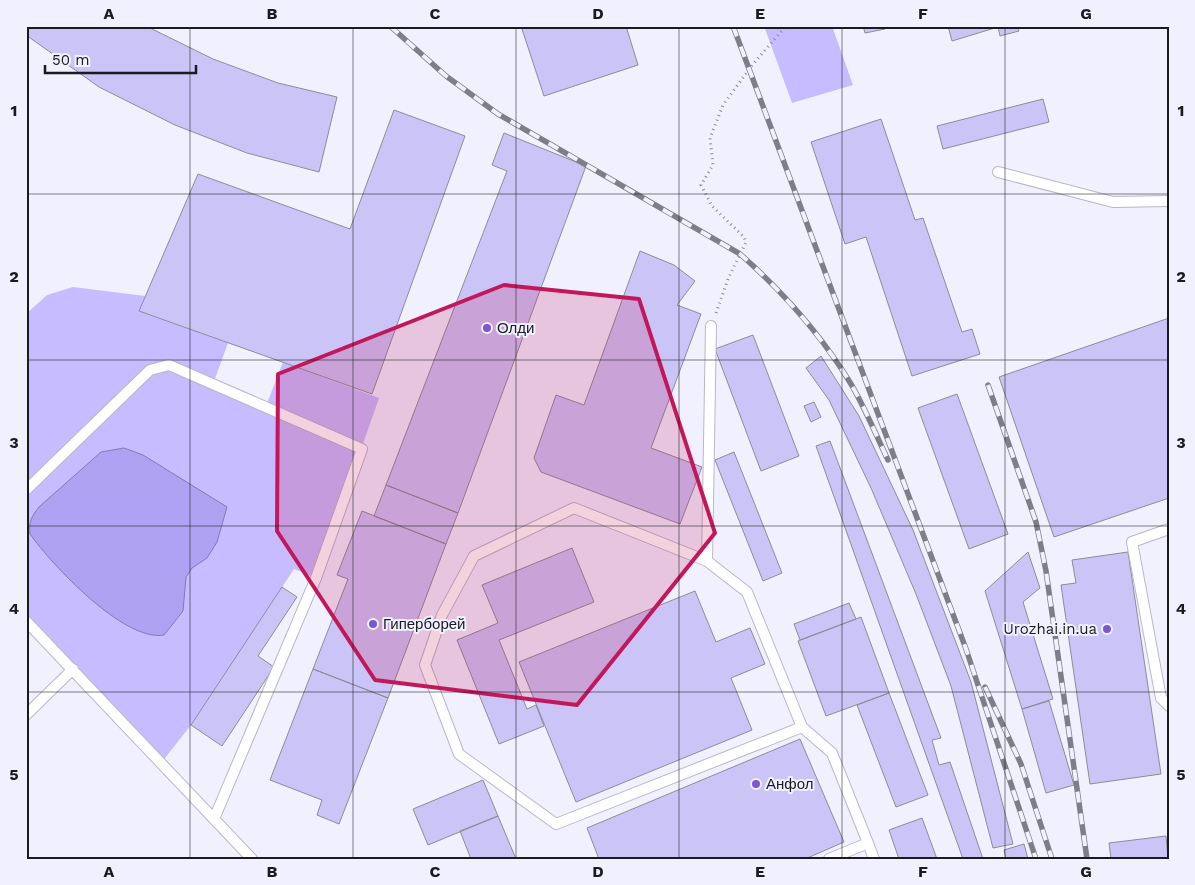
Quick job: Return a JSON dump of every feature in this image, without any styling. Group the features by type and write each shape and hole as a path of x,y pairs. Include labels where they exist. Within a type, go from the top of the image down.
{"lane":[{"path":"998,172 1113,202 1169,201"},
{"path":"707,561 711,326"},
{"path":"26,490 150,370 160,366 169,365 362,449 316,578 214,819"},
{"path":"802,727 556,824 458,754 425,665 442,615 474,556 574,508 707,561 747,592 802,727 832,753 874,859"},
{"path":"1169,530 1132,542 1161,698 1169,706"},
{"path":"26,621 252,859"},
{"path":"26,715 73,670"},
{"path":"829,859 868,843"}],"path":[{"path":"711,326 728,279 746,242 744,236 712,206 701,185 713,165 710,138 723,105 736,85 786,26"}],"highlighted area":[{"path":"504,285 639,299 715,533 577,705 375,680 277,531 278,374"}],"shaded area":[{"path":"764,26 832,26 853,85 792,103"},
{"path":"73,287 145,296 139,311 228,343 213,384 266,406 283,362 379,398 316,578 294,569 191,725 161,763 26,621 26,314 47,295","holes":["124,448 143,455 32,516 101,452"]},
{"path":"124,448 143,455 227,507 217,542 207,558 192,568 186,577 183,611 164,635 148,634 129,627 90,599 40,548 30,534 31,520 39,507 101,452"}],"building":[{"path":"26,26 146,26 213,59 278,83 337,97 319,172 247,153 175,125 99,87 26,35"},
{"path":"521,26 626,26 638,65 544,96"},
{"path":"863,26 885,26 885,29 865,33"},
{"path":"948,26 1017,26 1019,31 1000,36 998,27 952,41"},
{"path":"1043,99 1049,122 943,149 937,126"},
{"path":"394,110 465,136 372,394 139,311 198,174 350,229"},
{"path":"881,119 915,220 923,218 962,332 972,329 980,354 912,376 866,237 845,244 811,142"},
{"name":"Олди","path":"504,133 586,166 458,513 386,485 507,171 492,165"},
{"path":"640,251 674,265 695,281 677,305 701,314 651,448 702,467 680,524 541,472 534,458 556,395 584,405"},
{"path":"1169,318 1169,498 1054,537 999,377"},
{"path":"753,335 799,456 761,471 715,349"},
{"path":"821,356 859,416 913,530 971,682 1013,844 993,848 951,686 916,594 871,488 829,400 806,368"},
{"path":"957,394 1008,534 969,549 918,408"},
{"path":"814,402 821,417 811,422 804,406"},
{"path":"830,441 941,738 932,740 939,765 950,762 983,859 963,859 816,446"},
{"path":"734,452 782,573 763,581 715,460"},
{"path":"386,485 458,513 446,544 374,516"},
{"name":"Гиперборей","path":"362,511 446,544 388,698 313,669 348,579 337,575"},
{"path":"572,548 594,602 499,640 527,709 536,705 544,726 499,744 457,640 498,623 482,585"},
{"path":"1028,552 1040,588 1023,602 1053,699 1022,709 985,591"},
{"path":"1128,552 1161,774 1090,784 1061,585 1076,583 1072,560"},
{"path":"282,587 297,597 258,656 274,667 222,746 191,725"},
{"path":"695,591 716,642 750,628 765,664 731,678 752,730 576,802 519,662"},
{"path":"849,603 856,619 800,640 794,624"},
{"path":"861,617 889,693 826,716 798,641"},
{"path":"313,669 388,698 339,824 317,815 322,800 270,780"},
{"path":"889,693 928,795 896,807 857,705"},
{"path":"1049,701 1074,785 1046,793 1022,709"},
{"name":"Анфол","path":"800,739 844,842 805,859 599,859 587,828"},
{"path":"483,780 498,816 428,845 413,809"},
{"path":"498,816 516,859 471,859 460,831"},
{"path":"922,818 937,859 899,859 889,830"},
{"path":"1166,836 1168,859 1111,859 1109,843"},
{"path":"1024,844 1028,859 1006,859 1004,850"}],"railway":[{"path":"390,26 446,76 498,114 740,254 786,299 840,366 866,412 888,460"},
{"path":"733,26 966,649 1036,859"},
{"path":"988,385 1036,522 1046,571 1087,859"},
{"path":"985,687 1021,764 1052,859"}],"place":[{"name":"Олди","path":"487,328"},
{"name":"Гиперборей","path":"373,624"},
{"name":"Urozhai.in.ua","path":"1107,629"},
{"name":"Анфол","path":"756,784"}]}
